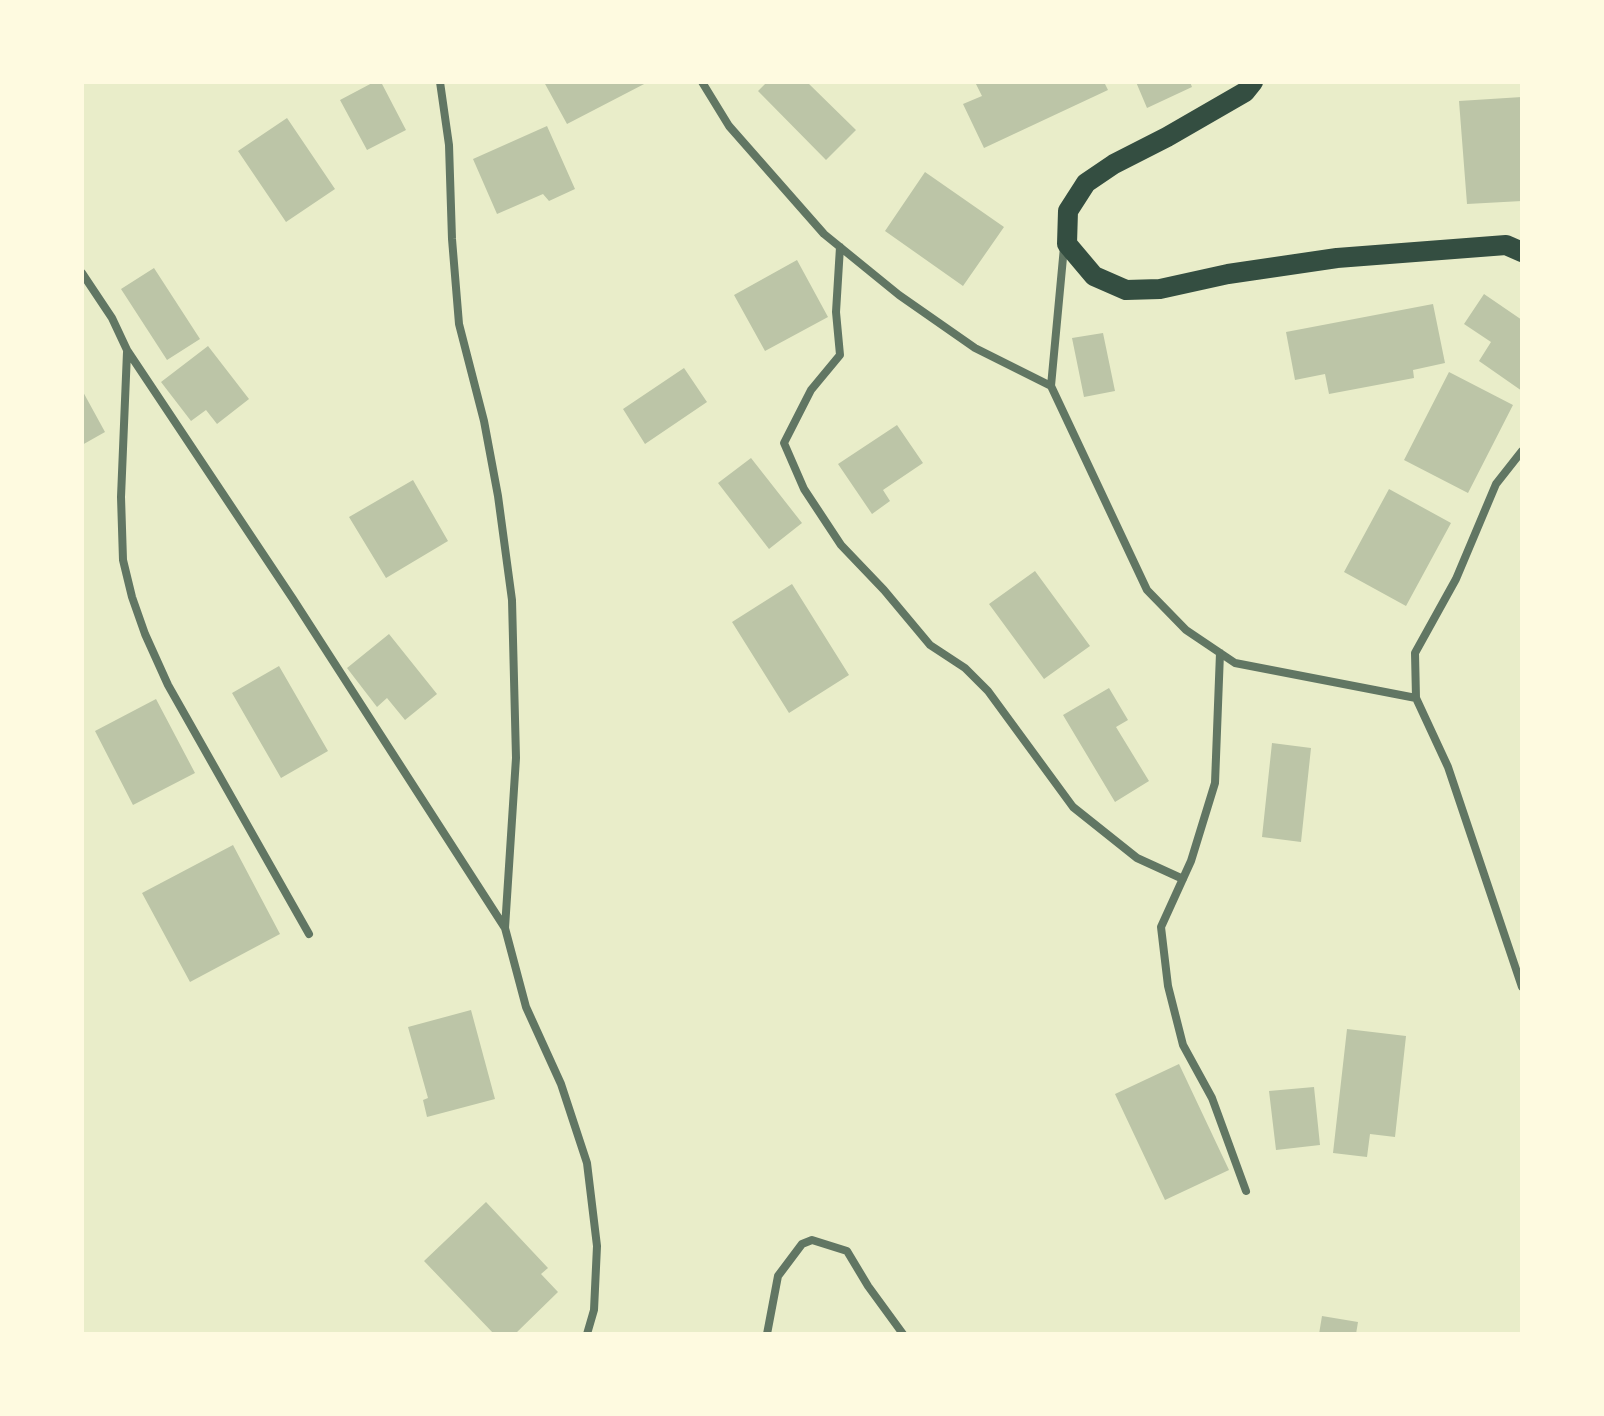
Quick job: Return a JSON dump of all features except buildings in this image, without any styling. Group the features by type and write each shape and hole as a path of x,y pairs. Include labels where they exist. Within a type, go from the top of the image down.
{"main road":[{"path":"1253,82 1245,92 1114,164 1086,183 1068,211 1067,244 1094,276 1126,290 1160,289 1228,274 1337,258 1506,245 1522,252"}],"street":[{"path":"440,82 449,145 459,324 484,421 512,600 516,758 505,928"},
{"path":"702,82 739,138 806,215 840,247 899,295 975,348 1051,386"},
{"path":"1068,211 1051,386 1147,590 1186,630 1235,663 1416,698"},
{"path":"840,247 836,312 840,355 811,390 784,443 804,489 841,545 930,645 965,668 988,691 1073,807 1137,858 1183,879"},
{"path":"82,273 112,318 127,350 293,599 505,928 526,1007 561,1084 587,1163 597,1246 594,1310 587,1334"},
{"path":"127,350 121,497 123,560 132,597 168,685 309,934"},
{"path":"1522,451 1496,484 1456,579 1415,653 1416,698 1448,767 1522,987"},
{"path":"1220,653 1215,783 1191,861 1161,927 1168,986 1183,1045 1212,1098 1246,1191"},
{"path":"767,1334 778,1276 802,1244 812,1240 847,1251 903,1334"}]}
